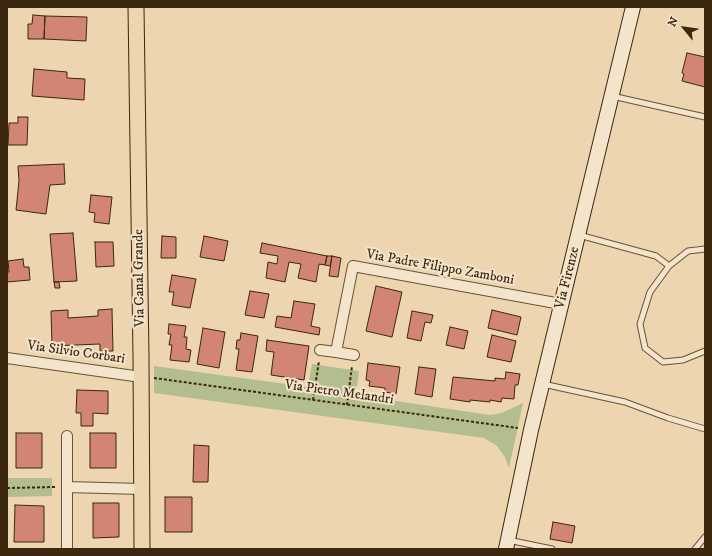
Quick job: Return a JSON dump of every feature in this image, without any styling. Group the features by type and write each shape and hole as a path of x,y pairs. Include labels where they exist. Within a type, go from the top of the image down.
{"main road":[{"name":"Via Canal Grande","path":"136,7 147,377 142,489 142,549"}],"street":[{"name":"Via Firenze","path":"507,545 542,384 633,7"},
{"name":"Via Padre Filippo Zamboni","path":"336,352 353,266 561,304"},
{"path":"320,350 354,355"},
{"name":"Via Silvio Corbari","path":"7,358 147,377"},
{"path":"67,436 67,549"},
{"path":"67,487 142,489"}],"lane":[{"path":"612,96 705,117"},
{"path":"578,235 656,256 669,266"},
{"path":"705,249 688,251 669,266 650,292 640,324 645,348 663,362 683,360 705,351"},
{"path":"542,384 625,402 668,418 705,429"},
{"path":"695,549 705,537"},
{"path":"507,545 552,549"}],"path":[{"path":"313,400 320,350"},
{"path":"347,405 354,355"},
{"name":"Via Pietro Melandri","path":"147,377 522,429"},
{"path":"7,488 67,487"}],"green space":[{"path":"312,364 359,371 356,395 490,415 502,413 523,403 509,468 505,457 497,446 484,438 154,393 154,366 308,387"},
{"path":"7,478 52,478 52,496 7,497"}],"building":[{"path":"33,15 45,16 44,39 28,39 28,24 32,24"},
{"path":"45,16 87,17 86,41 44,39"},
{"path":"687,53 705,57 705,87 682,81 684,74 682,73"},
{"path":"34,69 67,72 67,78 85,79 84,100 32,96"},
{"path":"18,117 28,117 27,145 8,145 9,123 18,123"},
{"path":"64,164 65,184 50,185 46,214 16,210 19,181 18,166"},
{"path":"91,195 112,197 109,224 94,222 95,213 89,212"},
{"path":"73,233 77,281 54,282 50,234"},
{"path":"162,236 176,237 176,258 161,258"},
{"path":"204,236 228,241 224,261 200,257"},
{"path":"95,242 113,242 114,266 96,267"},
{"path":"262,243 327,256 325,265 319,264 316,282 298,278 301,264 289,262 285,282 266,278 268,262 277,264 278,256 260,253"},
{"path":"327,256 332,256 330,266 325,265"},
{"path":"332,256 341,258 338,277 329,276"},
{"path":"23,259 24,267 29,267 30,280 7,282 7,272 9,272 8,261"},
{"path":"172,275 196,279 190,308 172,305 174,292 169,292"},
{"path":"54,282 59,282 60,288 55,288"},
{"path":"376,286 402,292 392,337 366,331"},
{"path":"250,291 269,294 264,318 245,315"},
{"path":"294,301 315,304 311,326 320,328 319,335 275,327 277,316 291,318"},
{"path":"112,309 113,351 100,351 100,344 52,346 51,311 68,310 68,318 98,316 98,310"},
{"path":"492,310 521,317 517,335 488,328"},
{"path":"412,311 433,315 431,323 425,322 421,341 407,338"},
{"path":"169,324 186,326 184,337 187,337 186,349 191,350 189,362 170,360 172,345 169,345 171,334 168,334"},
{"path":"450,327 468,331 464,349 446,345"},
{"path":"203,328 225,332 219,368 197,364"},
{"path":"241,333 258,336 252,372 236,370 239,349 236,349 237,340 240,340"},
{"path":"492,335 516,341 511,362 487,357"},
{"path":"267,340 309,346 304,380 271,375 274,352 266,351"},
{"path":"368,363 400,367 396,394 385,392 385,388 369,386 370,381 366,380"},
{"path":"419,367 436,369 432,397 415,394"},
{"path":"506,372 520,374 518,385 515,385 514,399 502,398 501,402 490,400 490,402 470,400 470,402 450,399 453,377 495,381 495,378 505,379"},
{"path":"77,390 108,391 108,414 93,413 93,426 81,426 81,413 76,413"},
{"path":"16,433 42,433 42,468 16,468"},
{"path":"90,433 116,433 116,468 90,468"},
{"path":"194,445 209,446 208,482 193,482"},
{"path":"165,497 192,497 192,532 165,532"},
{"path":"93,503 119,503 119,537 93,538"},
{"path":"15,505 44,506 44,542 14,542"},
{"path":"553,522 575,526 572,543 550,539"}]}
